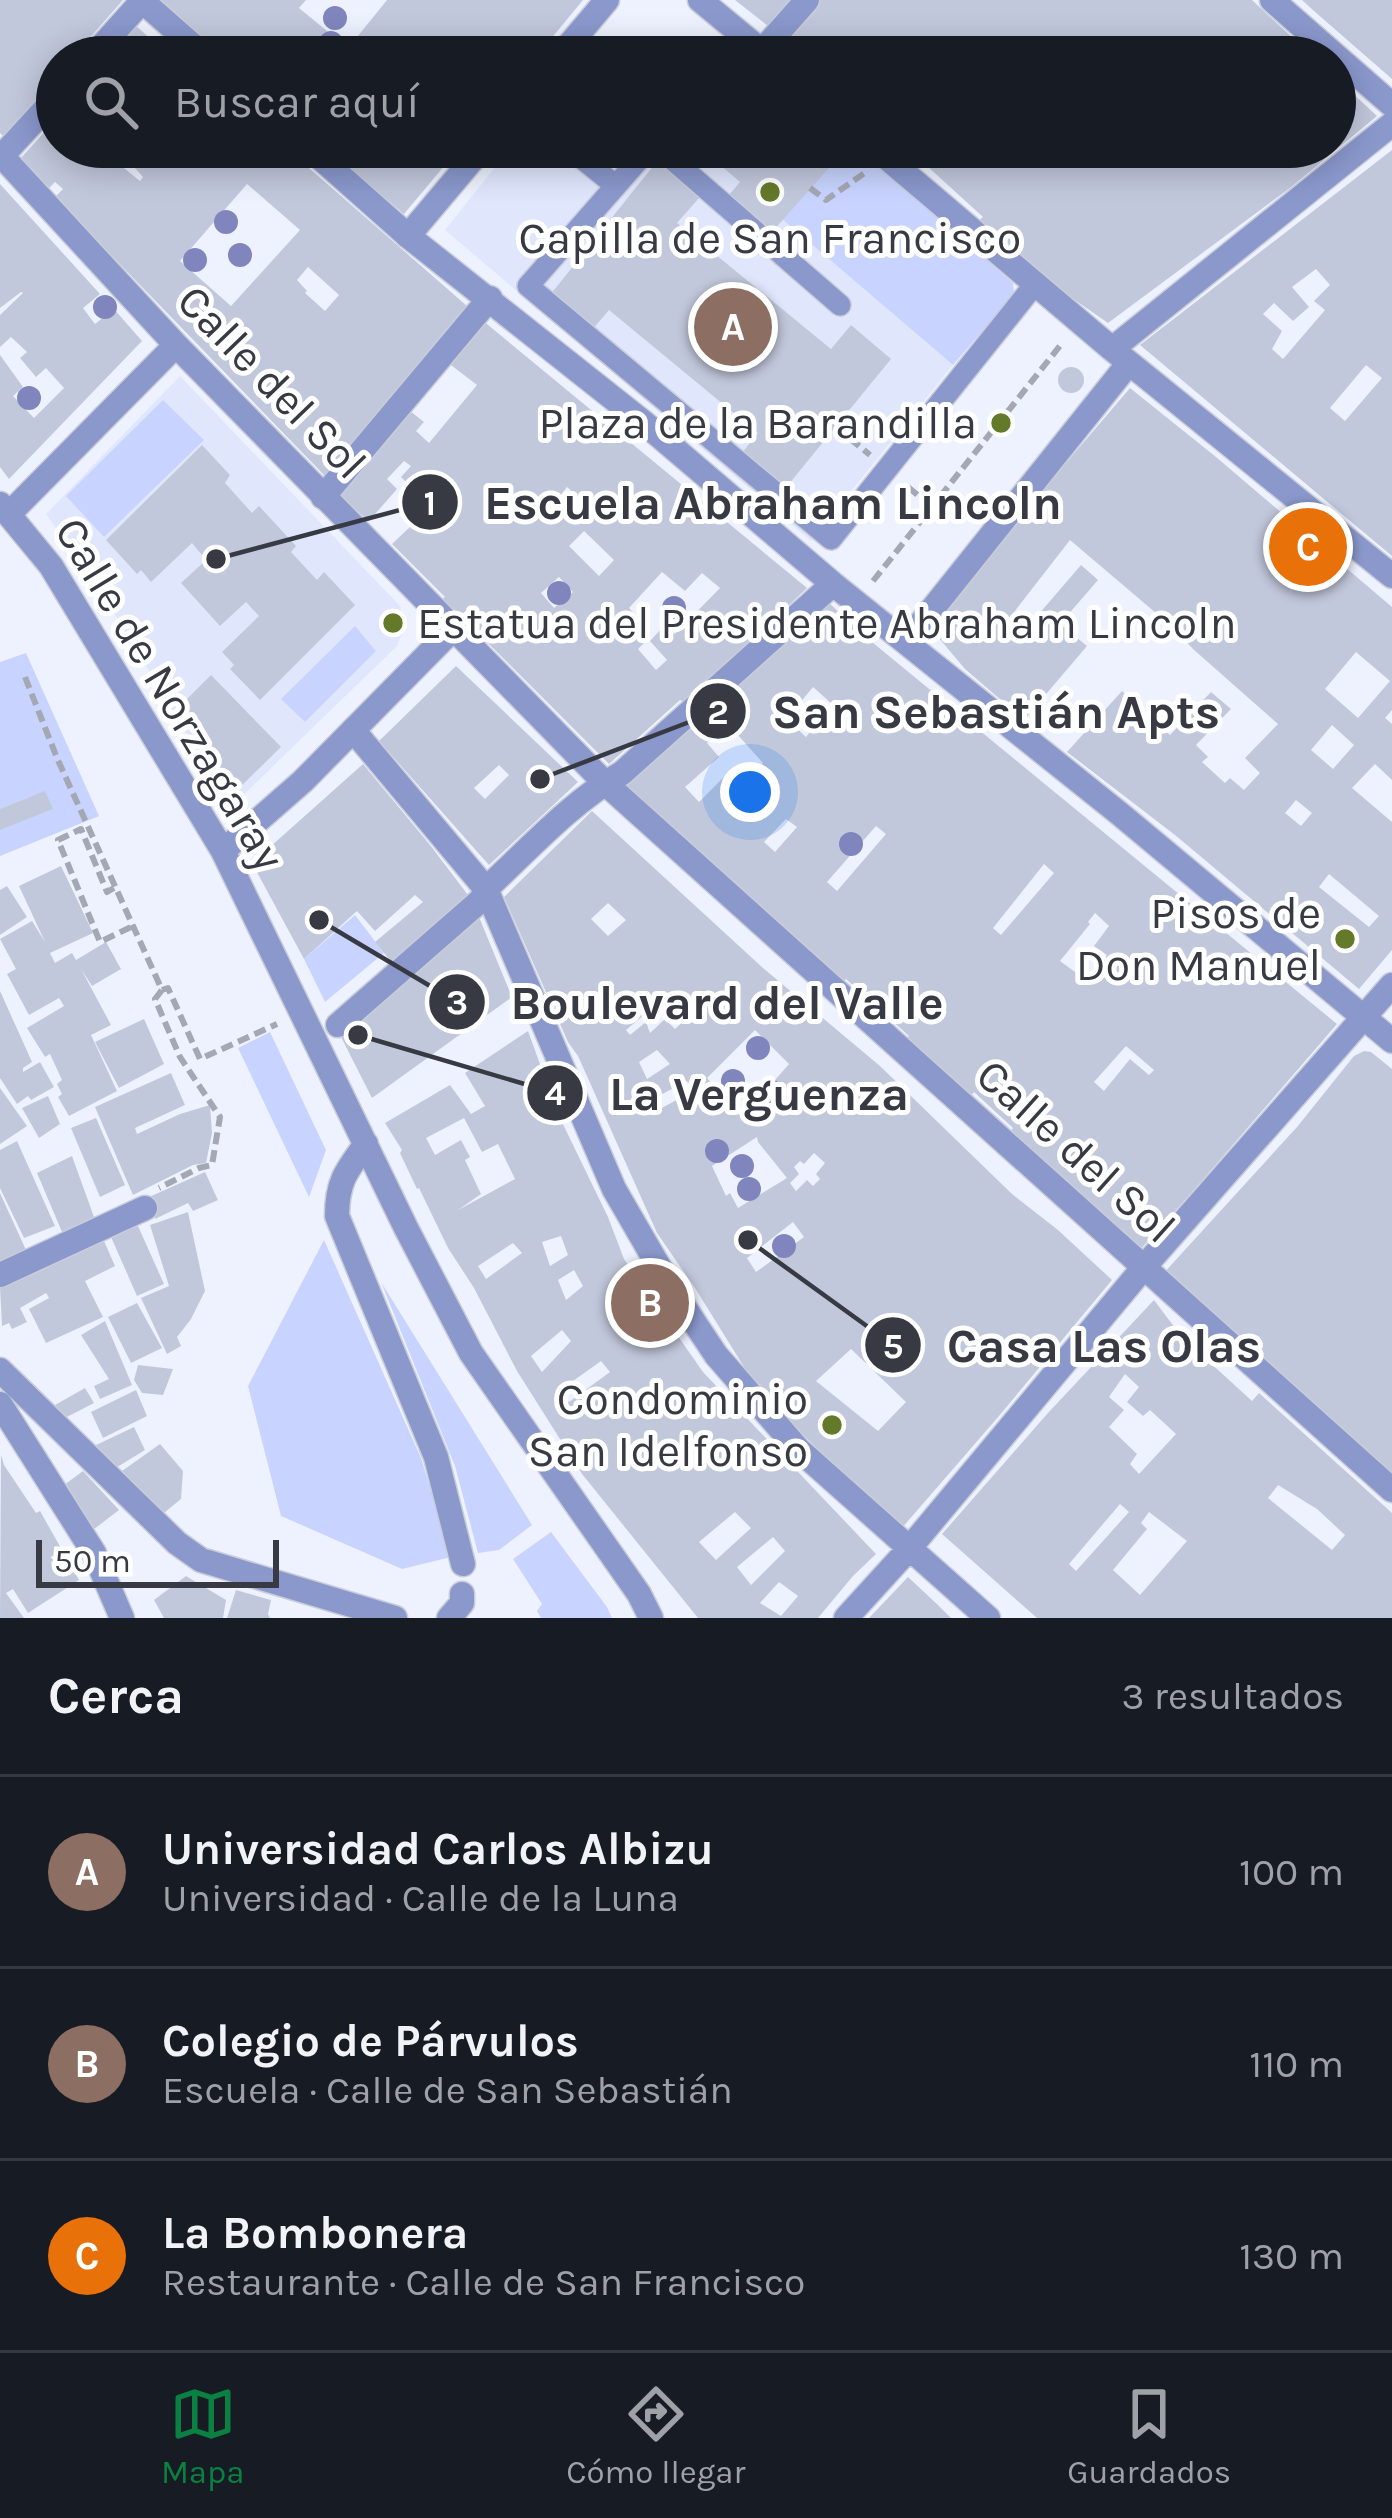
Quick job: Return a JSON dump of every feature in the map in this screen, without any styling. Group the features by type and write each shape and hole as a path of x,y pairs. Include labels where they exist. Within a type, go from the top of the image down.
{"street":[{"path":"110,36 142,0 182,36"},
{"path":"577,36 607,0"},
{"path":"700,0 743,36"},
{"path":"779,36 807,0"},
{"path":"1272,0 1313,36"},
{"path":"1356,74 1392,105"},
{"path":"1,155 36,118"},
{"path":"1356,155 1392,124"},
{"name":"Calle del Sol","path":"1,155 323,497 605,783 1392,1490"},
{"path":"332,168 408,236 643,422 833,584 1392,1041"},
{"path":"408,236 465,168"},
{"path":"888,168 1392,576"},
{"path":"922,622 1121,356 1341,168"},
{"path":"323,497 490,298"},
{"path":"4,509 176,344"},
{"name":"Calle de Norzagaray","path":"4,509 51,566 223,851 471,1353 651,1618"},
{"path":"338,1025 833,584"},
{"path":"223,851 303,781 452,630"},
{"path":"353,730 486,889 614,1189 716,1355 798,1449 988,1618"},
{"path":"846,1618 1392,985"},
{"path":"366,1144 337,1193 338,1216 436,1457 463,1564"},
{"path":"0,1275 145,1208"},
{"path":"0,1370 177,1543 201,1560 395,1618"},
{"path":"0,1404 94,1553 122,1618"},
{"path":"448,1618 462,1603 462,1594"}],"lane":[{"path":"594,168 616,186"},
{"path":"634,168 528,286 831,539 1035,284"},
{"path":"679,168 840,305"}],"path":[{"path":"810,188 826,200 862,168"},
{"path":"856,602 1066,338"},
{"path":"906,485 932,507"},
{"path":"25,677 162,991"},
{"path":"115,888 107,892 81,830 58,840 100,942 133,926"},
{"path":"145,1208 142,1198 212,1165 220,1117 180,1057 155,999 168,988 200,1059 274,1024"}],"shaded area":[{"path":"494,168 603,168 610,174 615,168 724,168 740,182 730,196 772,231 782,219 953,365 811,541 445,230"},
{"path":"828,168 881,168 1013,283 1014,294 953,365 782,219"},
{"path":"180,376 400,606 405,626 397,646 231,807 105,598 46,514"},
{"path":"163,400 204,440 104,537 66,496"},
{"path":"355,626 376,651 305,722 281,699"},
{"path":"26,653 99,816 0,856 0,662"},
{"path":"355,915 384,953 325,1002 304,959"},
{"path":"270,1032 326,1150 309,1197 238,1048"},
{"path":"324,1240 421,1458 451,1557 402,1569 281,1516 248,1386"},
{"path":"381,1282 532,1525 499,1550 478,1553 455,1466"},
{"path":"551,1532 612,1618 541,1618 537,1611 542,1604 513,1559"}],"building":[{"path":"0,0 123,0 91,36 36,36 36,101 5,138 0,133"},
{"path":"156,0 306,0 299,8 332,35 331,36 198,36"},
{"path":"387,0 583,0 553,36 358,36"},
{"path":"735,0 793,0 768,26"},
{"path":"820,0 1252,0 1291,36 785,36"},
{"path":"1302,0 1392,0 1392,79 1356,48 1356,36 1343,36"},
{"path":"135,25 147,36 126,36"},
{"path":"1356,96 1377,116 1356,133"},
{"path":"36,141 36,168 124,168 140,181 143,177 135,168 309,168 467,306 326,477 81,224 56,196 63,189 55,182 49,188 19,160","holes":["247,184 300,230 231,306 180,261","308,267 339,295 325,311 297,280"]},
{"path":"1392,150 1392,556 1140,345","holes":["1316,269 1330,285 1314,301 1325,310 1283,359 1272,349 1282,331 1263,314 1274,303 1293,321 1309,307 1292,287","1366,365 1382,378 1345,421 1330,408"]},
{"path":"349,168 442,168 404,214"},
{"path":"652,168 667,168 700,197 677,223 831,349 851,325 891,359 784,490 741,454 758,433 609,310 592,330 550,295"},
{"path":"724,168 829,168 773,231 729,195 740,182"},
{"path":"929,168 1314,168 1108,323 977,222 983,217"},
{"path":"0,184 100,294 83,308 95,324 114,309 142,341 9,479 0,467 0,355 23,387 13,396 34,418 64,388 46,368 36,377 20,358 27,352 11,337 0,347 0,315 23,293 0,308"},
{"path":"482,320 807,588 713,677 609,764 472,627 466,632 439,602 445,597 392,544 431,507 401,477 411,466 404,461 387,479 397,489 369,521 338,495 410,411 424,422 416,431 429,443 477,385 447,362","holes":["567,487 584,502 569,519 553,505","584,531 614,560 599,576 569,546","662,572 685,591 702,573 720,588 675,634 665,625 650,641 667,660 656,670 638,649 649,631 629,608","559,577 573,592 554,608 541,593"]},
{"path":"1071,367 1084,380 1071,393 1058,380"},
{"path":"1130,388 1392,607 1392,710 1385,718 1392,724 1392,780 1375,764 1352,788 1392,822 1392,950 1359,989 1175,835 1067,752 1122,691 1170,735 1211,692 1231,709 1196,745 1208,757 1202,762 1225,783 1230,778 1244,790 1260,773 1245,758 1278,724 1070,540 1011,616 1026,629 1081,565 1098,580 1060,624 1087,646 1024,720 965,669 932,630 1002,538","holes":["1356,652 1390,681 1358,718 1325,689","1332,725 1354,745 1333,769 1311,750","1296,800 1312,813 1301,826 1285,813","1329,874 1379,916 1369,927 1319,887"]},
{"path":"202,445 230,475 225,483 252,513 259,506 296,546 291,552 317,580 324,572 355,605 260,700 230,669 234,665 222,652 259,616 246,602 220,626 181,583 206,560 192,543 151,582 141,570 137,574 106,540"},
{"path":"826,600 1337,1024 1137,1253 974,1092 969,1099 846,979 839,986 806,957 812,952 623,782","holes":["813,687 832,704 806,737 787,719","728,724 763,763 741,786 727,774 699,802 685,787 719,757 707,743","786,819 797,827 775,852 764,842","876,826 886,834 837,891 827,882","1044,864 1054,873 1001,935 993,928","1095,913 1109,926 1094,946 1107,955 1086,980 1060,961","1126,1046 1154,1070 1149,1075 1130,1059 1104,1091 1094,1082"]},
{"path":"456,666 578,782 489,865 379,741","holes":["499,765 509,775 485,799 474,788"]},
{"path":"211,675 281,747 237,790 206,756 211,751 174,712"},
{"path":"363,764 471,899 394,965 375,942 423,902 415,895 375,931 357,911 304,959 252,863"},
{"path":"45,791 53,809 0,830 0,809"},
{"path":"592,811 1112,1280 901,1529 778,1411 749,1375 657,1233 504,897","holes":["608,903 626,920 608,936 591,919","669,994 678,1005 687,996 699,1007 675,1029 665,1019 650,1033 646,1022 630,1035 626,1030","755,1030 789,1064 775,1080 790,1091 767,1120 753,1107 743,1119 707,1078","657,1050 670,1064 647,1079 639,1062","687,1081 693,1091 649,1115 643,1104","757,1137 787,1178 738,1208 730,1193 726,1196 712,1166","814,1153 825,1163 813,1186 807,1180 796,1191 790,1183 799,1174 794,1167 800,1161 804,1164","793,1222 804,1237 756,1272 747,1258","851,1349 906,1402 878,1431 816,1381"]},
{"path":"61,866 93,933 50,953 55,963 72,953 76,960 106,942 121,969 92,986 81,969 111,1025 91,1035 117,1091 69,1116 58,1097 62,1094 57,1084 62,1080 50,1054 45,1057 27,1028 64,1006 59,998 29,1015 7,974 16,969 0,939 32,921 45,942 19,886"},
{"path":"7,886 27,917 0,935 0,890"},
{"path":"479,917 512,997 372,1098 338,1031"},
{"path":"0,991 32,1062 23,1072 40,1062 54,1087 17,1104 0,1078"},
{"path":"144,1019 164,1064 119,1088 95,1042"},
{"path":"528,1031 558,1114 624,1259 703,1372 876,1554 818,1618 698,1618 582,1474 517,1371 385,1123 450,1085 471,1114 485,1106 465,1073","holes":["464,1118 482,1152 498,1144 515,1179 458,1210 481,1194 465,1160 470,1157 461,1140 435,1155 426,1138","561,1236 568,1255 550,1266 542,1242","513,1243 522,1253 486,1279 478,1266","574,1270 583,1286 566,1300 558,1280","562,1330 571,1341 542,1372 531,1356","601,1361 610,1372 569,1402 559,1391","735,1512 751,1528 716,1560 699,1542","773,1537 785,1551 751,1585 737,1567","779,1582 798,1596 781,1616 760,1603"]},
{"path":"1364,1051 1392,1069 1392,1473 1162,1275 1297,1127 1354,1056"},
{"path":"171,1073 185,1105 135,1128 137,1134 210,1105 212,1133 206,1163 133,1195 95,1107"},
{"path":"0,1088 27,1126 0,1144"},
{"path":"48,1096 60,1124 39,1138 22,1108"},
{"path":"96,1118 125,1185 100,1197 71,1128"},
{"path":"17,1141 55,1226 24,1238 0,1188 0,1150"},
{"path":"72,1156 94,1217 62,1232 37,1173"},
{"path":"205,1172 218,1200 193,1211 188,1203 155,1219 147,1198"},
{"path":"0,1193 26,1250 0,1262"},
{"path":"188,1212 205,1291 177,1337 181,1346 167,1354 141,1298 169,1286 150,1225"},
{"path":"138,1226 164,1284 137,1296 111,1237"},
{"path":"104,1241 115,1266 85,1281 103,1317 46,1343 29,1309 49,1298 46,1293 20,1308 27,1322 12,1329 9,1323 2,1326 0,1287"},
{"path":"1154,1300 1181,1336 1252,1401 1259,1393 1392,1513 1392,1618 1037,1618 942,1534","holes":["1125,1374 1139,1387 1127,1402 1143,1416 1150,1410 1176,1434 1139,1474 1130,1464 1137,1454 1109,1427 1124,1410 1109,1397","1278,1485 1317,1509 1345,1535 1332,1550 1268,1498","1120,1504 1129,1512 1076,1571 1069,1564","1149,1512 1187,1541 1140,1595 1113,1570 1147,1529 1141,1523"]},
{"path":"137,1303 162,1348 131,1363 108,1317"},
{"path":"105,1321 132,1385 100,1399 94,1386 109,1379 81,1335"},
{"path":"138,1365 173,1369 163,1395 142,1393 134,1380"},
{"path":"85,1388 94,1403 59,1421 48,1409"},
{"path":"136,1390 147,1416 103,1438 91,1412"},
{"path":"134,1427 145,1450 114,1469 92,1447"},
{"path":"160,1444 183,1471 181,1499 159,1517 115,1476"},
{"path":"1,1455 79,1580 28,1613 13,1589 6,1593 24,1618 0,1618"},
{"path":"83,1471 119,1510 89,1533 60,1488"},
{"path":"186,1576 226,1600 223,1618 164,1618 154,1600"},
{"path":"908,1577 939,1606 951,1618 869,1618"},
{"path":"236,1590 271,1600 270,1618 227,1618"}],"place":[{"name":"Capilla de San Francisco","path":"770,192"},
{"name":"Universidad Carlos Albizu","path":"733,327"},
{"name":"Plaza de la Barandilla","path":"1001,423"},
{"name":"La Bombonera","path":"1308,547"},
{"name":"Escuela Abraham Lincoln","path":"216,559"},
{"name":"Estatua del Presidente Abraham Lincoln","path":"393,623"},
{"name":"San Sebastián Apts","path":"540,779"},
{"name":"Boulevard del Valle","path":"319,920"},
{"name":"Pisos de Don Manuel","path":"1345,939"},
{"name":"La Verguenza","path":"358,1035"},
{"name":"Casa Las Olas","path":"748,1240"},
{"name":"Colegio de Párvulos","path":"650,1303"},
{"name":"Condominio San Idelfonso","path":"832,1425"}]}
